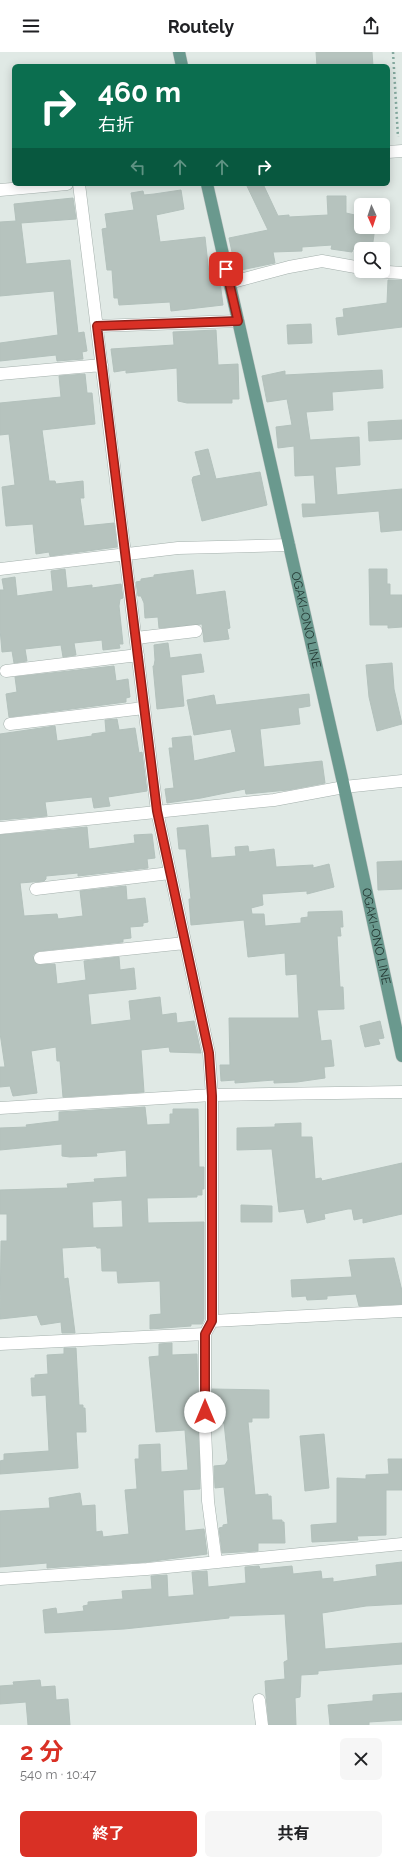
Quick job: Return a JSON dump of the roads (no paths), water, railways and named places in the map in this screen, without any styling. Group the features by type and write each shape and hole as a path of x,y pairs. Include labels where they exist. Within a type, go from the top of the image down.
{"main road":[{"path":"179,52 182,64"},
{"name":"OGAKI-ONO LINE","path":"207,186 344,787 402,1056"}],"street":[{"path":"0,190 45,186"},
{"path":"79,186 157,811 209,1053 212,1096 212,1321 205,1334 205,1428 208,1501 216,1562"},
{"path":"230,283 289,267 322,261 354,267"},
{"path":"390,272 402,273"},
{"path":"97,326 238,321"},
{"path":"0,374 102,364"},
{"path":"0,569 178,548 289,545"},
{"path":"136,638 196,631"},
{"path":"6,671 138,656"},
{"path":"10,724 144,708"},
{"path":"0,828 274,800 344,787 402,781"},
{"path":"36,889 170,873"},
{"path":"40,958 186,943"},
{"path":"0,1108 212,1096 402,1092"},
{"path":"212,1321 402,1312"},
{"path":"0,1344 205,1334"},
{"path":"0,1579 147,1569 402,1544"},
{"path":"259,1700 262,1725"}]}
